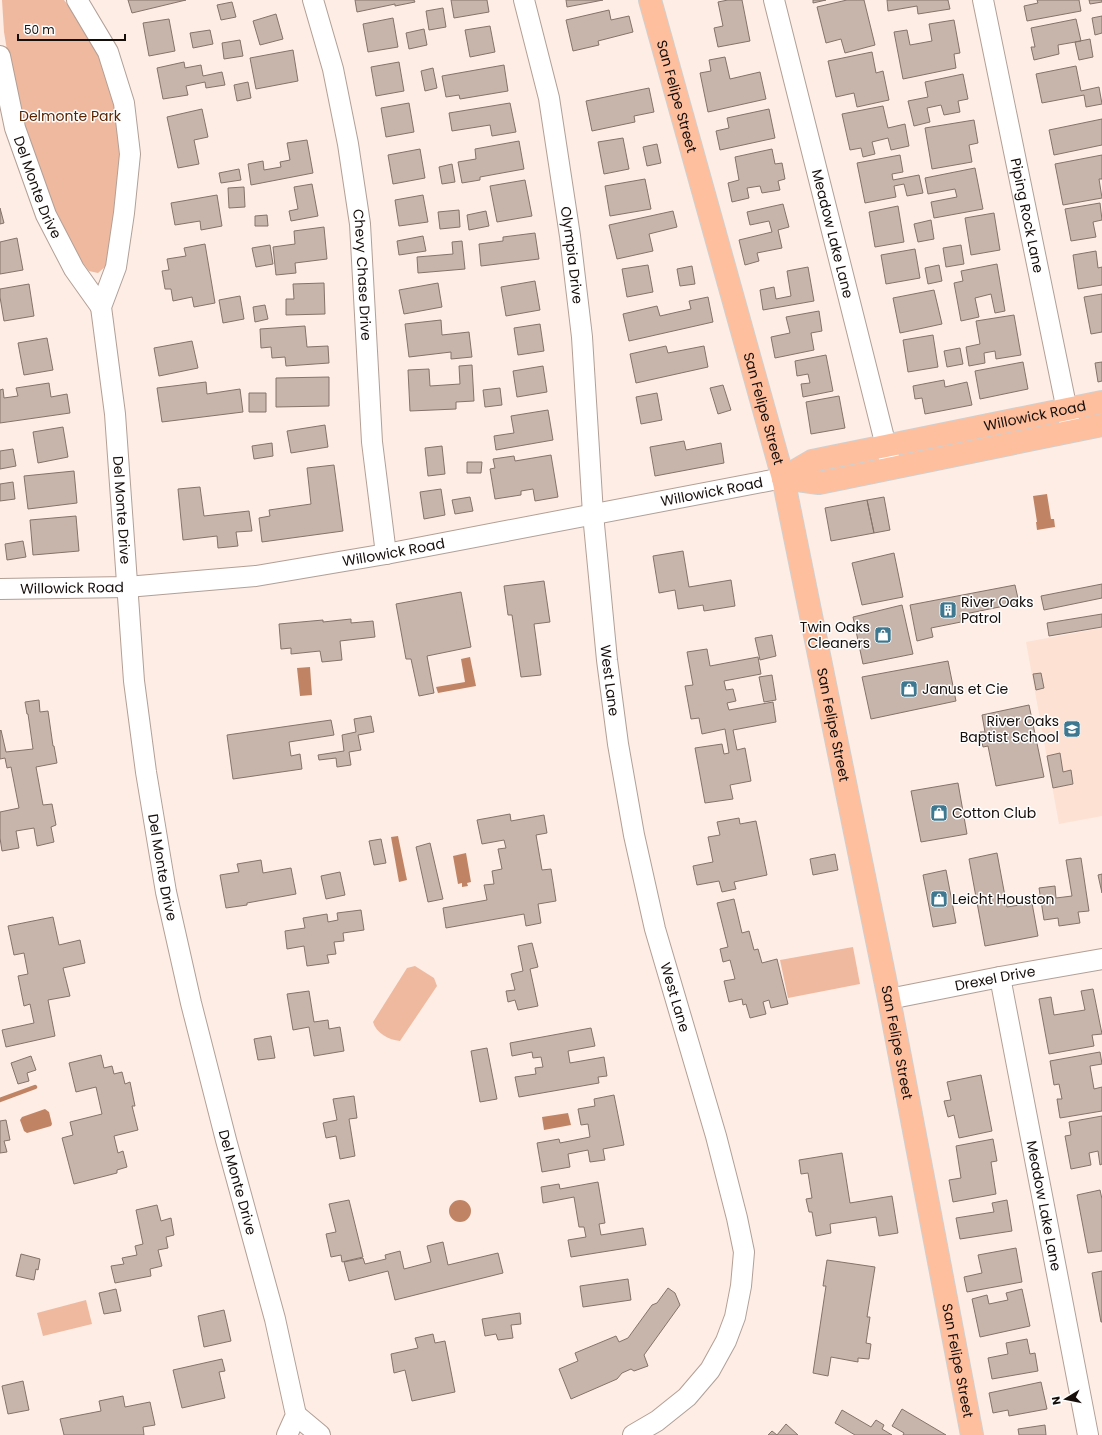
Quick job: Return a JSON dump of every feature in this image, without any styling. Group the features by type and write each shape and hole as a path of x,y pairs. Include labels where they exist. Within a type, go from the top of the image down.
{"main road":[{"name":"San Felipe Street","path":"650,0 783,478 889,999 972,1435"},
{"name":"Willowick Road","path":"783,478 812,461 1102,402"},
{"name":"Willowick Road","path":"783,478 819,483 1102,425"}],"street":[{"name":"Del Monte Drive","path":"77,0 108,52 124,103 130,154 124,213 116,267 101,307 115,414 134,681 146,772 166,892 191,1003 224,1133 275,1319 296,1414"},
{"name":"Chevy Chase Drive","path":"313,0 334,76 348,144 360,224 372,442 386,554"},
{"name":"Olympia Drive","path":"524,0 549,98 570,236 582,337 593,514"},
{"name":"Meadow Lake Lane","path":"774,0 887,446 891,468"},
{"name":"Piping Rock Lane","path":"983,0 1072,431"},
{"name":"Del Monte Drive","path":"0,56 15,128 46,215 74,270 101,307"},
{"name":"Willowick Road","path":"0,589 127,586 256,576 386,554 783,478"},
{"name":"West Lane","path":"593,514 607,660 617,736 634,835 655,929 716,1136 744,1252 741,1286 735,1317 726,1341 710,1370 687,1397 657,1421 633,1435"},
{"name":"Drexel Drive","path":"889,999 1102,959"},
{"name":"Meadow Lake Lane","path":"1000,978 1088,1435"},
{"path":"287,1435 296,1414 320,1435"}],"shaded area":[{"path":"1047,494 1051,519 1054,519 1055,527 1037,530 1033,496"},
{"name":"River Oaks Baptist School","path":"1102,628 1102,816 1059,824 1026,642"},
{"path":"470,657 476,686 438,693 436,687 465,682 461,659"},
{"path":"310,667 312,695 300,696 297,668"},
{"path":"398,836 407,880 399,882 391,837"},
{"path":"466,853 471,882 467,883 468,886 462,887 462,883 458,884 453,856"},
{"path":"45,1109 49,1112 52,1124 51,1126 27,1133 24,1131 20,1120 22,1117"},
{"path":"568,1113 571,1125 544,1130 542,1117"},
{"path":"456,1200 464,1200 471,1207 471,1215 464,1222 456,1222 449,1215 449,1207"}],"green space":[{"name":"Delmonte Park","path":"2,0 64,0 76,15 98,51 115,104 123,152 106,266 98,273 89,271 66,241 46,197 14,92 4,32"},
{"path":"853,947 860,984 788,998 780,960"},
{"path":"415,966 434,978 437,986 400,1041 392,1039 380,1033 373,1022 407,968"},
{"path":"86,1300 92,1324 43,1336 37,1313"}],"building":[{"path":"128,0 186,0 132,13"},
{"path":"355,0 414,0 415,2 395,6 395,4 357,12"},
{"path":"451,0 487,0 489,12 454,18"},
{"path":"566,0 603,0 567,7"},
{"path":"742,0 750,41 718,47 714,28 723,26 718,2"},
{"path":"813,0 826,0 813,3"},
{"path":"847,0 864,0 875,45 845,53 841,39 826,43 817,7"},
{"path":"887,0 948,0 950,9 918,14 917,6 888,11"},
{"path":"1037,0 1079,0 1081,11 1027,21 1024,6 1038,3"},
{"path":"1089,0 1102,0 1102,2 1090,4"},
{"path":"232,2 236,17 221,20 217,5"},
{"path":"443,8 446,27 429,30 426,11"},
{"path":"609,10 611,20 629,16 633,32 598,41 599,45 573,51 566,20"},
{"path":"276,14 283,39 260,45 253,21"},
{"path":"1102,16 1102,33 1095,35 1092,18"},
{"path":"393,18 398,47 368,52 363,24"},
{"path":"169,19 175,51 149,56 143,23"},
{"path":"1076,19 1081,41 1058,45 1059,54 1034,60 1031,47 1035,47 1031,28"},
{"path":"954,20 960,53 954,54 956,68 903,79 894,32 907,30 910,45 932,41 929,24"},
{"path":"490,26 495,52 470,57 465,30"},
{"path":"424,29 427,45 409,49 406,33"},
{"path":"210,30 213,44 193,48 190,33"},
{"path":"1090,39 1093,57 1079,60 1075,42"},
{"path":"240,40 243,56 224,59 222,43"},
{"path":"293,50 298,81 256,89 250,58"},
{"path":"872,52 876,73 883,71 889,100 857,107 854,93 836,97 828,61"},
{"path":"725,57 730,79 760,72 766,99 708,112 700,73 711,71 709,60"},
{"path":"184,62 185,68 201,65 203,76 222,72 225,85 206,88 205,82 186,86 188,95 163,99 157,68"},
{"path":"399,62 404,91 376,96 371,67"},
{"path":"504,65 508,91 460,99 459,95 446,97 442,76"},
{"path":"1076,66 1081,91 1099,87 1102,104 1086,107 1084,95 1042,103 1036,74"},
{"path":"433,68 437,88 425,91 421,71"},
{"path":"963,74 968,99 958,101 960,112 944,115 941,105 927,108 930,122 914,126 908,101 928,97 925,82"},
{"path":"248,82 251,98 237,101 234,85"},
{"path":"649,88 654,112 634,116 635,122 592,131 586,101"},
{"path":"409,103 414,132 386,137 381,108"},
{"path":"510,103 516,132 492,136 490,125 452,131 449,113"},
{"path":"883,106 888,128 905,124 909,146 891,150 888,138 872,142 875,154 863,157 861,148 850,150 842,114"},
{"path":"202,109 208,137 194,140 199,164 178,168 167,117"},
{"path":"769,109 775,138 720,150 716,131 729,128 727,118"},
{"path":"1102,119 1102,145 1054,155 1049,130"},
{"path":"974,120 978,143 969,145 972,162 932,169 925,128"},
{"path":"623,138 629,169 604,174 598,142"},
{"path":"307,140 313,173 251,185 248,164 263,161 264,170 281,167 280,162 290,160 287,143"},
{"path":"519,141 524,169 480,177 480,180 462,183 458,162 476,159 475,149"},
{"path":"657,144 661,163 647,166 643,147"},
{"path":"420,149 425,178 393,184 388,155"},
{"path":"772,149 775,164 782,163 785,179 778,181 780,190 762,193 760,186 747,188 749,198 732,202 728,183 739,180 735,157"},
{"path":"900,155 903,172 892,174 893,180 919,175 923,193 907,196 904,184 894,186 896,197 865,203 857,163"},
{"path":"1102,155 1102,179 1099,179 1102,198 1063,205 1055,164"},
{"path":"452,164 455,182 442,184 439,167"},
{"path":"975,168 983,209 934,218 931,202 957,197 955,189 928,194 925,178"},
{"path":"239,169 241,180 221,183 219,173"},
{"path":"645,179 651,209 610,216 605,186"},
{"path":"525,180 532,216 497,222 490,186"},
{"path":"312,184 318,216 291,221 289,211 298,209 294,187"},
{"path":"244,187 245,207 229,208 228,188"},
{"path":"217,195 222,226 201,230 200,221 175,225 171,203"},
{"path":"423,195 428,222 399,226 395,200"},
{"path":"1100,203 1102,220 1093,222 1096,237 1071,241 1065,209"},
{"path":"783,204 789,227 778,230 782,248 757,253 759,261 745,265 739,240 772,232 769,221 750,225 747,212"},
{"path":"898,206 904,242 875,247 869,212"},
{"path":"0,208 4,223 0,224"},
{"path":"459,210 460,227 440,229 438,212"},
{"path":"486,211 489,226 469,230 467,215"},
{"path":"673,211 677,227 649,234 653,251 617,259 609,225"},
{"path":"994,213 1000,250 971,255 965,218"},
{"path":"267,215 268,226 255,226 255,216"},
{"path":"931,220 934,239 918,242 914,224"},
{"path":"324,227 327,259 295,263 296,273 276,275 273,247 295,244 294,231"},
{"path":"535,233 539,259 481,266 479,244 503,241 503,237"},
{"path":"423,236 426,251 399,255 397,241"},
{"path":"17,238 23,270 0,274 0,242"},
{"path":"462,241 465,269 418,273 417,257 453,254 452,242"},
{"path":"205,244 215,303 194,307 192,297 173,301 171,289 165,289 162,271 169,270 167,259 186,256 184,248"},
{"path":"270,245 273,264 256,267 252,248"},
{"path":"961,245 964,264 946,267 943,248"},
{"path":"915,249 920,278 886,284 881,255"},
{"path":"1096,251 1098,268 1102,267 1102,285 1078,289 1073,255"},
{"path":"997,264 1005,311 995,313 991,294 975,298 979,317 961,321 954,283 963,281 961,271"},
{"path":"648,265 653,292 627,297 622,269"},
{"path":"939,265 942,281 928,284 925,268"},
{"path":"692,266 695,284 680,286 677,269"},
{"path":"808,267 814,301 763,310 760,290 774,287 776,299 791,296 787,271"},
{"path":"535,281 540,310 506,316 501,287"},
{"path":"324,283 325,314 286,315 286,299 294,299 293,284"},
{"path":"438,283 442,307 404,314 399,290"},
{"path":"29,284 34,316 4,321 0,289"},
{"path":"934,290 942,324 900,333 893,298"},
{"path":"1102,294 1102,332 1091,334 1084,297"},
{"path":"240,296 244,319 223,323 219,300"},
{"path":"708,297 713,322 629,341 623,314 657,306 660,316 691,309 689,301"},
{"path":"265,305 268,319 255,322 253,307"},
{"path":"819,311 822,331 811,333 814,350 775,358 771,337 790,333 786,317"},
{"path":"1014,315 1021,355 996,359 995,351 984,353 985,363 969,366 966,347 980,344 976,321"},
{"path":"441,320 442,335 469,332 472,357 451,359 451,352 409,357 405,324"},
{"path":"540,324 544,351 518,355 514,328"},
{"path":"305,326 307,347 328,346 329,363 286,366 285,357 272,358 271,347 261,348 260,329"},
{"path":"933,335 938,367 908,372 903,340"},
{"path":"47,338 53,370 24,375 18,343"},
{"path":"192,341 198,368 159,376 154,348"},
{"path":"666,346 668,353 704,346 708,367 636,383 630,354"},
{"path":"960,348 963,364 947,367 944,351"},
{"path":"826,355 833,391 803,397 801,384 810,383 808,374 797,376 795,361"},
{"path":"1023,362 1028,389 980,399 975,371"},
{"path":"1102,362 1102,381 1098,382 1095,363"},
{"path":"472,365 474,401 456,402 456,409 410,411 408,370 429,369 430,386 460,384 459,366"},
{"path":"543,366 547,392 517,397 513,371"},
{"path":"329,377 329,406 276,407 276,378"},
{"path":"944,380 945,387 967,382 972,405 925,414 922,398 915,399 913,386"},
{"path":"206,382 207,394 240,389 243,412 162,422 157,388"},
{"path":"49,383 51,397 67,394 70,413 0,423 0,390 3,389 4,398 18,396 16,388"},
{"path":"723,385 731,410 718,414 710,388"},
{"path":"500,388 502,405 485,407 483,390"},
{"path":"249,393 266,393 266,412 249,412"},
{"path":"657,393 662,420 641,424 636,397"},
{"path":"839,396 845,428 811,434 806,402"},
{"path":"548,410 553,440 496,450 494,436 514,433 511,416"},
{"path":"325,425 328,447 291,453 287,431"},
{"path":"63,427 68,457 38,463 33,432"},
{"path":"684,441 686,450 721,443 724,463 655,476 650,447"},
{"path":"272,443 273,456 254,459 252,446"},
{"path":"442,446 445,474 428,476 425,448"},
{"path":"13,449 16,466 0,469 0,451"},
{"path":"551,455 558,497 535,501 533,489 521,491 521,495 495,499 490,469 495,468 493,459 514,456 515,461"},
{"path":"467,462 482,462 481,473 467,473"},
{"path":"334,465 343,531 262,542 259,518 270,516 269,510 311,504 307,468"},
{"path":"74,471 77,503 28,509 24,476"},
{"path":"13,482 15,499 0,501 0,484"},
{"path":"200,487 204,516 249,511 252,531 236,532 238,546 218,548 217,536 183,540 178,489"},
{"path":"441,489 445,515 424,519 420,492"},
{"path":"470,497 473,511 455,514 452,500"},
{"path":"884,497 890,530 874,533 867,500"},
{"path":"867,500 874,533 831,541 825,508"},
{"path":"76,516 79,551 33,555 30,520"},
{"path":"23,541 26,557 7,560 5,544"},
{"path":"683,551 689,587 731,580 735,606 704,611 703,605 678,609 675,590 659,593 653,556"},
{"path":"894,553 903,597 862,605 852,563"},
{"path":"544,581 550,622 534,624 541,675 521,677 512,615 508,615 504,586"},
{"path":"1102,584 1102,598 1044,610 1041,596"},
{"name":"River Oaks Patrol","path":"1015,585 1019,603 960,615 961,622 931,628 933,637 917,641 910,605"},
{"path":"461,592 471,647 427,656 434,693 419,696 411,659 406,659 396,604"},
{"name":"Twin Oaks Cleaners","path":"902,605 913,654 863,664 853,617"},
{"path":"1102,614 1102,627 1049,636 1047,623"},
{"path":"351,619 351,623 373,621 375,637 340,641 342,660 322,662 320,651 291,654 291,648 281,649 279,624"},
{"path":"772,635 776,656 760,660 755,638"},
{"path":"707,649 710,666 758,657 761,674 724,681 726,690 733,689 736,701 727,703 729,710 773,702 776,722 733,730 737,750 745,748 751,781 730,785 733,799 705,803 695,748 722,744 724,754 729,753 725,729 702,734 699,718 691,719 685,686 693,685 687,652"},
{"name":"Janus et Cie","path":"948,661 956,701 871,719 862,677"},
{"path":"1041,673 1044,688 1036,690 1033,674"},
{"path":"772,675 776,700 764,702 759,677"},
{"path":"39,700 40,712 48,711 57,763 36,767 43,805 52,804 56,825 51,827 54,842 37,846 34,828 16,831 19,848 2,851 0,838 0,812 19,808 11,767 7,768 5,758 0,759 0,731 1,730 6,752 33,749 25,702"},
{"path":"1029,705 1044,777 996,786 988,746 983,747 980,732 985,732 982,715"},
{"path":"371,716 374,732 358,735 361,750 349,752 351,765 337,767 336,758 319,760 318,755 344,751 342,735 356,732 354,719"},
{"path":"331,720 334,735 289,742 291,756 300,754 302,769 233,779 227,735"},
{"path":"1060,753 1063,772 1071,770 1073,784 1053,788 1047,756"},
{"name":"Cotton Club","path":"958,783 967,834 921,842 911,791"},
{"path":"510,814 511,821 544,815 547,833 536,835 542,870 551,869 556,901 538,904 541,923 526,926 524,914 446,928 443,908 487,900 484,885 494,884 492,871 502,869 498,849 506,848 504,840 482,844 477,820"},
{"path":"739,818 740,824 756,821 767,875 734,882 736,889 722,892 719,881 697,885 693,866 713,862 708,837 720,835 717,822"},
{"path":"381,839 386,863 374,865 369,841"},
{"path":"430,843 443,899 428,902 416,847"},
{"path":"997,853 1007,907 1032,903 1038,936 985,946 969,859"},
{"path":"835,854 838,870 813,875 810,859"},
{"path":"1081,858 1089,911 1078,912 1080,923 1059,926 1058,918 1044,920 1039,888 1055,886 1056,898 1072,896 1066,860"},
{"path":"261,860 263,873 291,868 296,894 226,908 220,875 239,872 237,864"},
{"path":"946,870 956,923 933,927 923,875"},
{"path":"340,872 345,895 326,899 321,876"},
{"path":"1102,874 1102,893 1098,875"},
{"path":"734,899 742,933 749,931 754,950 758,949 762,963 777,959 788,1004 771,1008 769,1000 763,1002 766,1014 750,1018 746,1004 743,1005 742,999 729,1002 724,981 735,979 730,960 723,962 720,949 728,947 717,903"},
{"path":"361,910 364,930 343,933 344,941 334,942 336,954 327,955 329,963 307,966 304,946 287,949 285,931 305,928 303,918 327,914 328,922 338,920 337,913"},
{"path":"53,917 59,945 80,940 85,963 63,968 70,996 48,1000 55,1036 6,1047 2,1030 34,1023 30,1004 24,1006 18,976 28,974 24,953 14,955 8,926"},
{"path":"532,943 538,967 530,969 538,1006 518,1010 515,1000 508,1002 506,991 515,990 511,974 523,971 518,946"},
{"path":"1093,989 1102,1034 1092,1035 1094,1046 1049,1054 1039,999 1051,997 1054,1015 1085,1010 1081,991"},
{"path":"309,991 314,1022 328,1020 329,1029 340,1027 344,1051 314,1056 309,1027 293,1030 287,994"},
{"path":"591,1028 595,1046 568,1051 570,1063 604,1057 607,1076 598,1077 599,1083 519,1097 515,1077 536,1074 535,1068 543,1067 541,1057 533,1058 532,1052 512,1056 510,1043"},
{"path":"271,1036 275,1058 258,1060 254,1039"},
{"path":"487,1048 497,1099 480,1102 471,1051"},
{"path":"1100,1052 1102,1064 1090,1066 1094,1089 1102,1087 1102,1111 1060,1118 1057,1099 1062,1099 1059,1084 1054,1085 1050,1061"},
{"path":"101,1055 104,1068 112,1066 114,1074 122,1072 125,1084 130,1082 135,1106 132,1106 138,1130 114,1136 118,1153 123,1151 127,1167 117,1170 117,1173 74,1184 62,1138 73,1135 70,1122 102,1114 96,1087 76,1092 69,1063"},
{"path":"31,1056 36,1070 27,1073 29,1081 18,1084 11,1063"},
{"path":"981,1075 992,1131 959,1138 954,1115 948,1117 944,1101 951,1100 947,1082"},
{"path":"614,1095 624,1145 603,1149 605,1160 590,1162 588,1150 568,1154 570,1167 542,1172 537,1143 559,1139 560,1143 590,1137 588,1124 581,1125 578,1109 595,1106 594,1099"},
{"path":"354,1096 357,1118 349,1119 355,1156 340,1159 336,1136 326,1138 323,1123 337,1120 333,1099"},
{"path":"1102,1116 1102,1164 1100,1165 1098,1151 1089,1153 1091,1165 1071,1169 1065,1136 1071,1135 1069,1122"},
{"path":"6,1120 10,1140 4,1141 7,1152 0,1153 0,1121"},
{"path":"993,1139 997,1161 991,1162 996,1194 953,1202 949,1180 961,1178 956,1146"},
{"path":"842,1153 850,1203 892,1196 898,1233 879,1236 876,1217 830,1224 831,1233 816,1236 812,1212 809,1212 806,1199 812,1198 808,1173 801,1174 799,1160"},
{"path":"598,1182 605,1223 599,1224 601,1235 643,1228 646,1245 571,1257 568,1240 586,1237 584,1227 579,1227 574,1197 543,1203 541,1187 559,1184 560,1189"},
{"path":"1100,1190 1102,1199 1102,1251 1088,1253 1077,1195"},
{"path":"349,1200 363,1257 342,1262 341,1255 331,1257 326,1234 336,1232 329,1204"},
{"path":"1007,1200 1012,1231 960,1239 956,1218 994,1212 992,1203"},
{"path":"157,1205 161,1221 171,1218 174,1235 166,1237 168,1248 158,1250 162,1266 150,1269 151,1276 115,1283 111,1266 124,1264 122,1258 137,1255 135,1246 143,1244 136,1210"},
{"path":"443,1242 448,1265 498,1253 503,1273 395,1300 388,1271 349,1281 344,1262 363,1258 365,1264 386,1259 385,1255 400,1251 404,1269 431,1262 427,1246"},
{"path":"1016,1248 1022,1282 967,1292 964,1277 982,1273 978,1255"},
{"path":"21,1254 40,1259 34,1280 16,1276"},
{"path":"827,1260 875,1267 867,1317 870,1317 866,1343 871,1344 869,1359 858,1358 858,1362 831,1357 828,1376 813,1373 826,1286 823,1286"},
{"path":"1102,1271 1102,1322 1101,1322 1092,1273"},
{"path":"628,1279 631,1300 583,1307 580,1286"},
{"path":"668,1288 675,1293 680,1305 644,1355 648,1366 634,1371 631,1369 622,1373 617,1379 571,1399 559,1369 578,1361 575,1353 616,1336 619,1342 628,1338 652,1305 657,1303"},
{"path":"116,1289 121,1311 104,1314 99,1293"},
{"path":"1022,1289 1030,1326 980,1337 972,1299 987,1295 989,1304 1008,1300 1006,1293"},
{"path":"224,1310 231,1341 204,1347 198,1316"},
{"path":"520,1313 521,1324 511,1325 513,1338 498,1340 496,1334 485,1336 482,1319"},
{"path":"433,1334 435,1343 445,1341 455,1392 412,1401 405,1370 394,1373 391,1354 418,1348 415,1338"},
{"path":"1027,1339 1030,1354 1035,1353 1038,1371 992,1379 988,1358 1008,1354 1006,1343"},
{"path":"222,1359 225,1371 219,1372 225,1398 182,1408 173,1370"},
{"path":"23,1381 29,1410 8,1414 2,1386"},
{"path":"1041,1382 1047,1409 1009,1416 1008,1410 993,1413 989,1393"},
{"path":"123,1396 125,1407 150,1402 155,1425 143,1427 144,1435 64,1435 60,1419 101,1411 99,1401"},
{"path":"902,1409 946,1435 903,1435 904,1433 892,1426"},
{"path":"842,1410 871,1427 876,1420 884,1425 882,1429 892,1435 855,1435 835,1423"},
{"path":"786,1424 798,1435 777,1435"},
{"path":"1045,1425 1046,1435 1019,1435 1018,1429"},
{"path":"772,1431 777,1435 768,1435"}],"waterway":[{"path":"0,1100 35,1087"}],"place":[{"name":"River Oaks Patrol","path":"948,610"},
{"name":"Twin Oaks Cleaners","path":"883,635"},
{"name":"Janus et Cie","path":"909,689"},
{"name":"River Oaks Baptist School","path":"1072,729"},
{"name":"Cotton Club","path":"939,813"},
{"name":"Leicht Houston","path":"939,899"}]}
